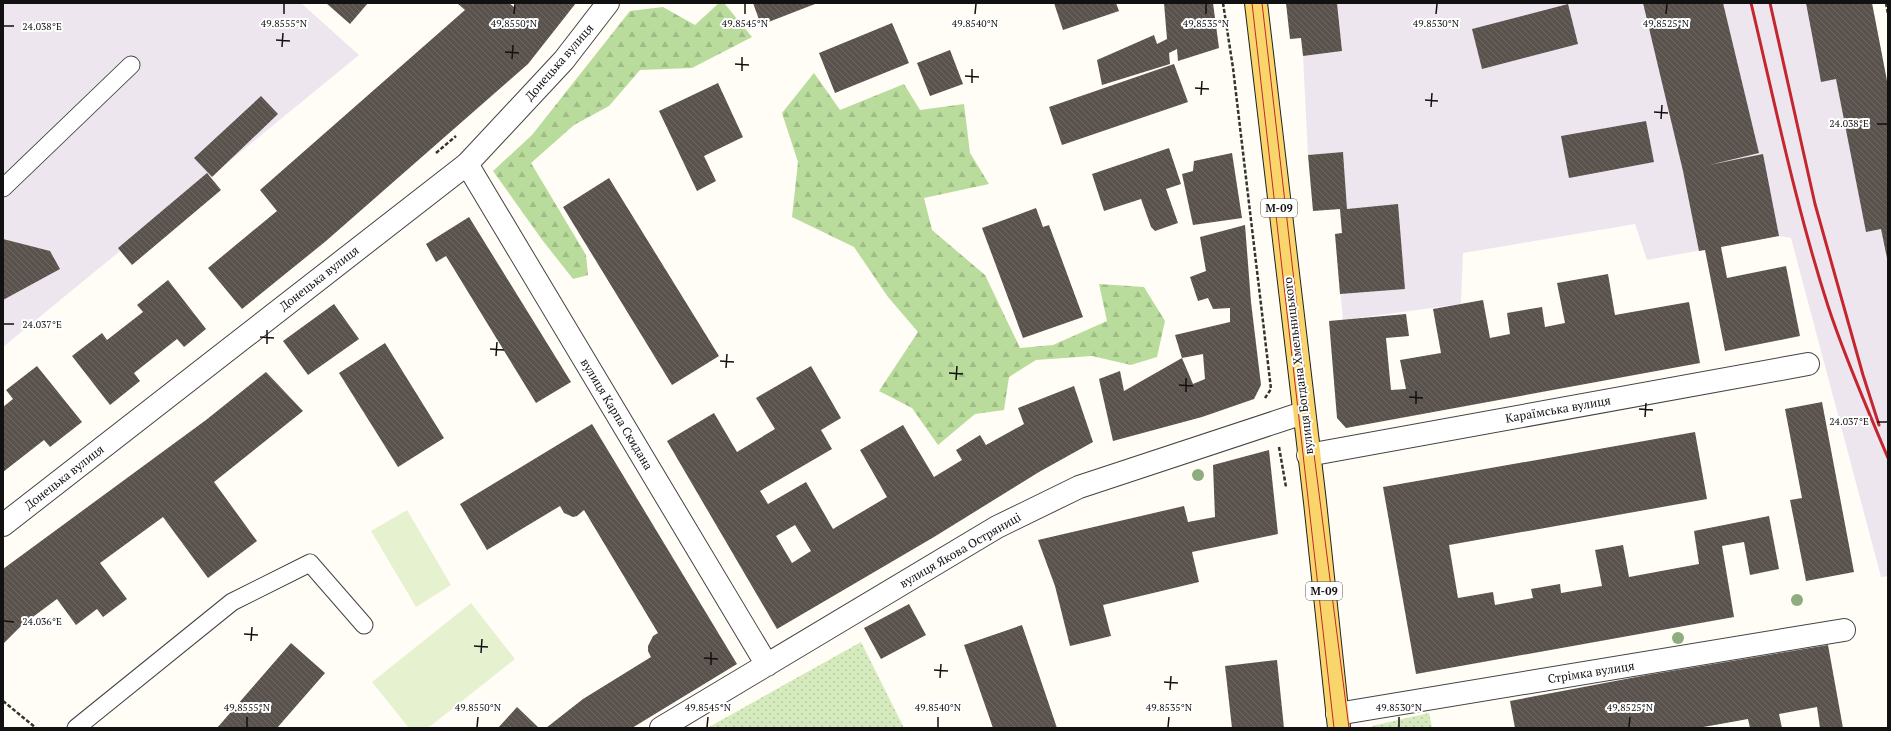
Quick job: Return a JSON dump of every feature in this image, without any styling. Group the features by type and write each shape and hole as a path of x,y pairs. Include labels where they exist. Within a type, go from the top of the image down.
{"main road":[{"name":"вулиця Богдана Хмельницького","path":"1256,3 1303,413 1315,502 1338,721"}],"street":[{"name":"Донецька вулиця","path":"3,524 467,164 564,60 608,3"},
{"name":"вулиця Карпа Скидана","path":"467,164 767,665"},
{"name":"Караїмська вулиця","path":"1308,455 1808,364"},
{"name":"вулиця Якова Остряниці","path":"661,728 997,527 1079,486 1303,413"},
{"name":"Стрімка вулиця","path":"1338,721 1844,630"}],"lane":[{"path":"3,188 131,65"},
{"path":"76,728 232,602 310,563 364,625"}],"path":[{"path":"1223,3 1233,68 1271,389 1263,402"},
{"path":"1886,3 1888,14"},
{"path":"1278,443 1286,490"},
{"path":"3,701 36,728"}],"shaded area":[{"path":"3,3 301,3 359,55 3,347"},
{"path":"1337,3 1872,3 1888,86 1888,576 1881,577 1791,238 1779,236 1647,260 1635,224 1463,253 1461,304 1343,320 1335,234 1342,233 1340,209 1347,208 1343,152 1308,155 1303,56 1342,51"}],"green space":[{"path":"719,3 724,3 752,37 692,68 640,70 609,106 574,125 531,163 586,255 588,275 573,279 543,241 493,171 532,135 630,11 663,7 695,25"},
{"path":"814,73 840,110 904,84 920,110 964,104 970,153 989,184 924,198 932,230 985,275 1020,348 1053,345 1107,321 1099,284 1144,287 1165,321 1157,357 1131,365 1092,356 1036,360 1009,377 1004,410 975,414 938,445 912,408 879,391 918,332 888,297 854,247 792,217 798,162 782,113"},
{"path":"407,510 451,585 416,607 371,531"},
{"path":"471,603 515,659 428,728 409,728 372,682"},
{"path":"861,642 904,728 709,727"},
{"path":"1429,713 1432,728 1372,728 1372,726"}],"building":[{"path":"326,3 368,3 350,24"},
{"path":"457,3 509,3 514,7 517,3 576,3 528,64 326,241 242,309 208,268 277,211 260,190 465,10"},
{"path":"753,3 814,3 815,4 761,25"},
{"path":"1054,3 1116,3 1119,11 1063,30"},
{"path":"1164,3 1213,3 1219,48 1178,61 1177,49 1169,53 1170,64 1102,85 1097,60 1154,35 1157,44 1167,39"},
{"path":"1286,3 1337,3 1342,51 1303,56 1301,38 1290,39"},
{"path":"1643,3 1723,3 1759,153 1709,165 1763,154 1779,236 1721,247 1727,278 1786,266 1800,336 1725,351 1705,250 1699,251 1683,171"},
{"path":"1806,3 1872,3 1888,86 1888,263 1881,229 1866,232 1836,79 1821,82"},
{"path":"1568,4 1578,44 1482,69 1472,29"},
{"path":"892,23 909,63 835,93 819,53"},
{"path":"950,50 963,84 930,96 917,63"},
{"path":"1174,64 1188,102 1062,145 1049,107"},
{"path":"718,83 743,137 704,156 716,181 697,191 659,111"},
{"path":"261,96 278,114 212,177 194,158"},
{"path":"1646,121 1654,162 1569,178 1561,136"},
{"path":"1169,148 1181,184 1166,189 1178,223 1155,231 1151,227 1141,199 1104,211 1092,174"},
{"path":"1343,152 1347,209 1398,204 1405,289 1340,294 1335,234 1342,233 1340,209 1313,211 1308,155"},
{"path":"1232,153 1242,218 1193,225 1182,174 1193,171 1194,161"},
{"path":"207,173 221,190 132,265 118,248"},
{"path":"609,178 719,356 672,385 563,207"},
{"path":"1036,208 1043,227 1049,225 1083,317 1023,338 982,228"},
{"path":"469,217 571,382 536,403 446,256 436,262 426,244"},
{"path":"1245,225 1251,302 1261,385 1254,399 1202,417 1113,441 1099,379 1120,371 1124,391 1182,358 1175,335 1230,322 1230,308 1213,309 1208,298 1198,301 1190,277 1206,271 1200,237","holes":["1203,354 1205,379 1193,384 1182,358"]},
{"path":"3,239 50,251 60,269 3,300"},
{"path":"1608,274 1615,315 1689,302 1700,363 1346,428 1337,418 1329,321 1406,314 1409,336 1386,338 1391,390 1406,389 1400,360 1441,353 1433,309 1483,300 1490,338 1510,334 1507,313 1542,307 1545,327 1565,323 1557,283"},
{"path":"168,280 206,329 184,347 177,339 134,373 140,381 110,405 72,356 102,333 107,340 143,312 137,305"},
{"path":"334,304 359,339 308,375 283,341"},
{"path":"385,343 444,438 398,467 339,373"},
{"path":"37,366 82,422 50,447 44,440 3,472 3,407 13,399 6,390"},
{"path":"811,366 841,418 821,430 832,449 760,491 768,504 806,482 833,529 887,497 860,450 903,425 934,477 962,460 956,450 980,435 986,445 1024,424 1018,408 1074,386 1093,442 1039,472 934,537 777,629 667,441 714,413 737,452 775,429 756,398","holes":["795,525 811,551 792,563 776,536"]},
{"path":"266,372 303,411 214,482 257,541 208,578 163,517 100,563 127,599 103,617 97,609 76,625 57,599 22,625 3,644 3,569 206,420"},
{"path":"1822,402 1854,572 1806,581 1790,500 1802,498 1785,409"},
{"path":"592,424 737,664 632,728 546,728 583,699 651,657 648,651 648,646 653,636 658,633 584,510 577,516 573,517 564,513 560,506 487,550 460,504"},
{"path":"1695,432 1707,499 1449,545 1458,598 1493,592 1495,605 1533,598 1531,589 1560,584 1561,593 1602,586 1595,550 1623,545 1629,577 1699,564 1694,531 1769,516 1779,569 1750,575 1744,542 1722,546 1734,617 1416,674 1383,487"},
{"path":"1269,450 1278,534 1192,552 1199,582 1103,605 1111,636 1070,646 1055,586 1038,540 1184,506 1188,522 1215,517 1213,465"},
{"path":"909,604 926,635 881,659 864,628"},
{"path":"1022,625 1057,728 993,728 964,645"},
{"path":"291,643 325,673 277,728 217,728"},
{"path":"1828,645 1843,728 1820,728 1817,707 1779,714 1782,728 1750,728 1748,719 1698,728 1515,728 1510,701 1647,675"},
{"path":"1277,660 1284,728 1232,728 1225,666"},
{"path":"517,707 539,728 498,728"}],"tram line":[{"path":"1252,3 1334,728"},
{"path":"1262,3 1314,454 1349,728"}],"railway":[{"path":"1751,3 1786,155 1816,269 1856,383 1888,458"},
{"path":"1770,3 1815,204 1863,375 1879,425"}]}
